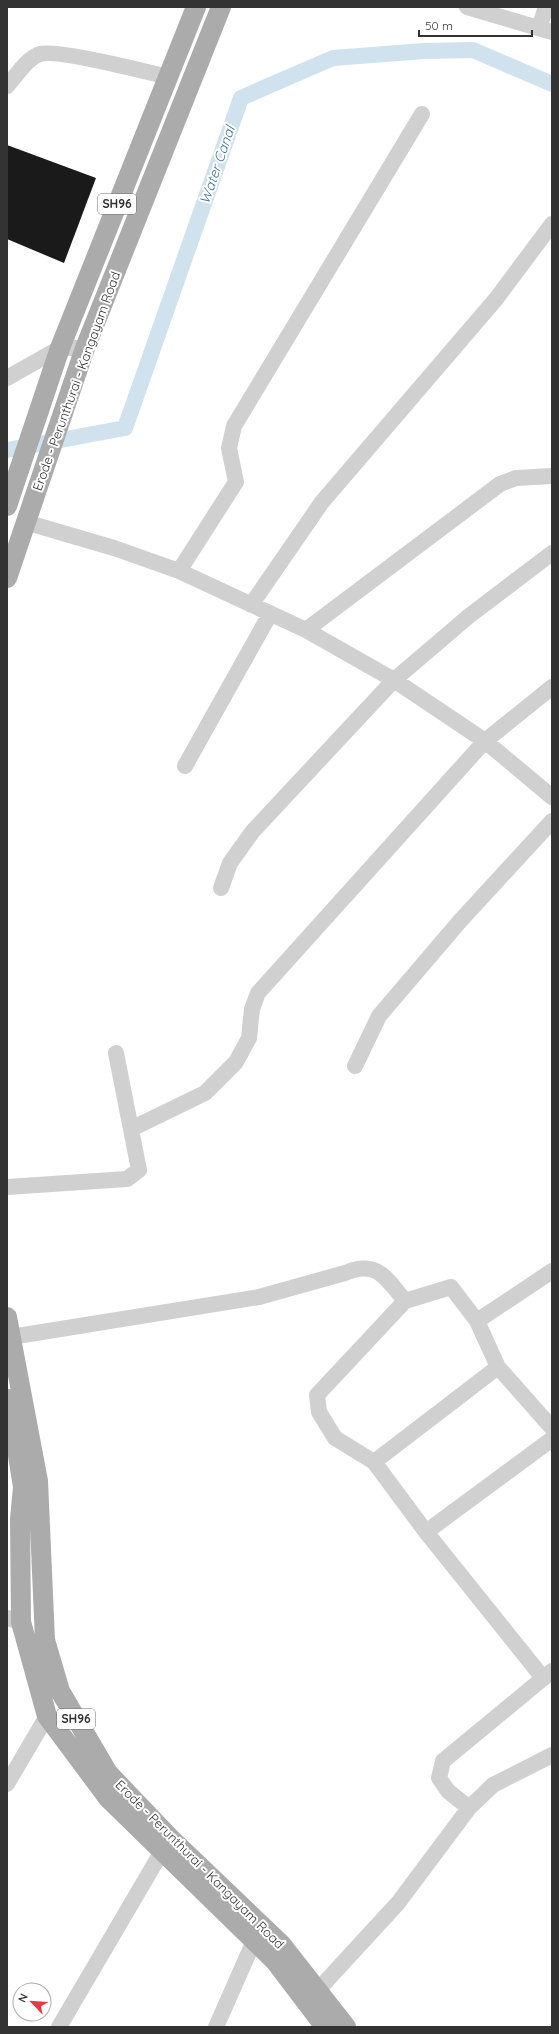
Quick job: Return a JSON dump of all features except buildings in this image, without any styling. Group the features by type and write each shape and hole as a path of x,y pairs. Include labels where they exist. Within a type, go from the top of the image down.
{"main road":[{"name":"Erode - Perunthurai - Kangayam Road","path":"7,506 60,348 196,7"},
{"name":"Erode - Perunthurai - Kangayam Road","path":"7,578 39,481 66,408 84,348 221,7"},
{"name":"Erode - Perunthurai - Kangayam Road","path":"7,1318 38,1481 45,1640 60,1691 108,1773 166,1844 254,1941 275,1961 325,2027"},
{"name":"Erode - Perunthurai - Kangayam Road","path":"7,1386 23,1486 14,1620 47,1716 108,1798 166,1844 281,1944 346,2027"}],"street":[{"path":"467,7 546,30 546,7"},
{"path":"7,86 13,68 45,53 133,68 168,78"},
{"path":"179,571 236,482 229,448 234,426 422,114"},
{"path":"251,605 322,502 496,299 552,224"},
{"path":"7,378 60,348 84,348"},
{"path":"306,630 500,484 516,478 552,476"},
{"path":"25,522 114,548 179,571 306,630 394,680 485,741 552,797"},
{"path":"221,888 230,863 253,831 394,680 469,616 552,553"},
{"path":"185,766 270,614"},
{"path":"131,1129 205,1093 236,1062 249,1038 252,1009 258,993 485,741 552,687"},
{"path":"355,1066 379,1016 460,922 552,821"},
{"path":"7,1187 127,1179 139,1170 116,1053"},
{"path":"11,1337 259,1296 345,1273 358,1268 371,1269 384,1275 406,1301"},
{"path":"477,1321 552,1271"},
{"path":"469,1808 448,1791 440,1778 443,1761 547,1675 426,1532 374,1462 335,1438 320,1412 317,1395 406,1301 451,1287 477,1321 498,1366 549,1418"},
{"path":"374,1462 498,1366"},
{"path":"426,1532 552,1440"},
{"path":"8,1781 47,1716"},
{"path":"318,1990 398,1902 469,1808 493,1785 552,1755"},
{"path":"59,2027 166,1844"},
{"path":"216,2027 254,1941"}],"waterway":[{"name":"Water Canal","path":"7,450 125,428 241,98 333,58 424,51 473,50 552,84"}]}
